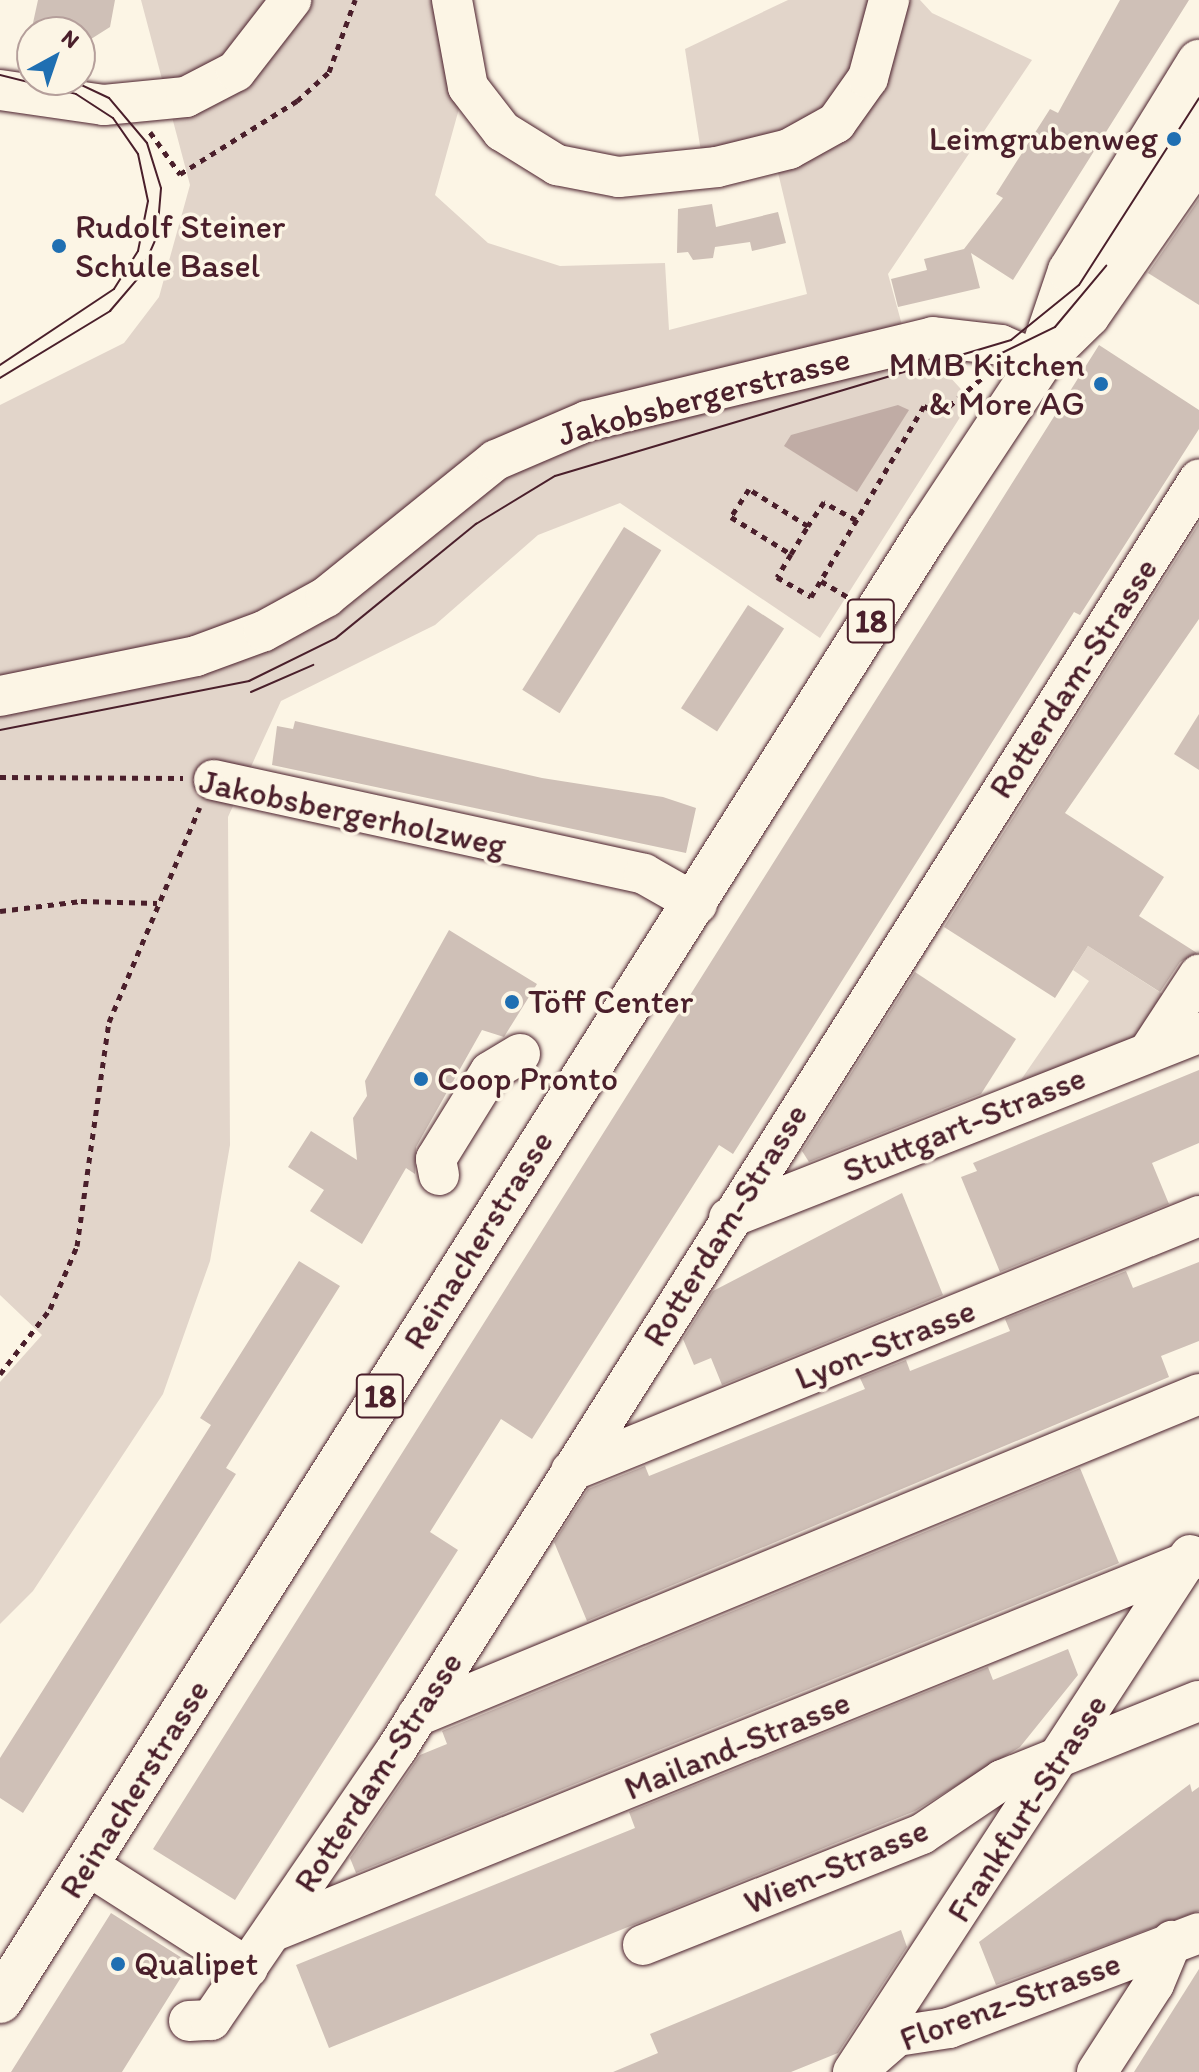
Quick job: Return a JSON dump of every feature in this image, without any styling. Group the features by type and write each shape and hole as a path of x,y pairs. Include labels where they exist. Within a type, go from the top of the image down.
{"main road":[{"name":"Reinacherstrasse","path":"0,2001 697,904 1044,343 1070,271 1199,62"},
{"name":"Reinacherstrasse","path":"1044,343 1088,315 1199,155"}],"street":[{"path":"0,90 104,105 186,97 236,71 291,0"},
{"path":"452,0 468,87 502,131 557,165 619,177 717,167 789,149 836,123 868,78 889,0"},
{"path":"1044,343 1091,279 1199,109"},
{"name":"Jakobsbergerstrasse","path":"0,696 196,656 264,631 326,597 496,460 587,421 933,337 1001,345 1044,343"},
{"name":"Rotterdam-Strasse","path":"189,2021 211,2020 417,1716 729,1218 1199,480"},
{"name":"Jakobsbergerholzweg","path":"214,780 644,874 697,904"},
{"path":"1150,1050 1199,975"},
{"name":"Stuttgart-Strasse","path":"729,1218 1199,1033"},
{"path":"439,1175 436,1159 490,1072 520,1054"},
{"name":"Lyon-Strasse","path":"571,1471 1199,1216"},
{"path":"417,1716 1199,1394"},
{"name":"Frankfurt-Strasse","path":"854,2072 1195,1554"},
{"name":"Mailand-Strasse","path":"274,1931 1195,1554"},
{"name":"Wien-Strasse","path":"643,1945 922,1834 1002,1780 1199,1701"},
{"path":"87,1865 248,1968"},
{"name":"Florenz-Strasse","path":"854,2072 897,2036 949,2028 1186,1937"},
{"name":"Florenz-Strasse","path":"1097,2072 1186,1937"}],"path":[{"path":"142,133 148,130 180,174 206,158 314,90 334,63 355,0"},
{"path":"856,520 824,502 777,577 811,597 924,406 940,414 990,372"},
{"path":"791,554 731,517 749,489 808,526"},
{"path":"821,581 852,600"},
{"name":"Jakobsbergerholzweg","path":"0,777 108,772 214,780"},
{"path":"0,1374 50,1309 77,1246 109,1022 157,903 214,780"},
{"path":"0,911 81,901 157,903"}],"shaded area":[{"path":"141,0 439,0 462,98 435,195 488,243 560,266 665,263 669,330 807,294 770,139 701,152 685,49 788,0 920,0 932,13 1032,60 888,274 902,325 971,400 820,638 620,503 538,535 435,625 281,701 228,817 230,1145 210,1261 163,1394 33,1591 0,1624 0,1382 42,1335 0,1295 0,405 124,343 159,297 190,185"},
{"path":"898,405 909,410 857,492 784,446 791,435"},
{"path":"1088,946 1172,1000 1148,1036 1014,1090 1089,981 1073,970"}],"building":[{"path":"38,0 115,0 110,27 96,36 96,16 34,16"},
{"path":"1120,0 1189,0 1013,280 971,253 980,288 898,307 891,279 927,270 924,259 964,249 1003,198 996,194 1050,109 1058,113"},
{"path":"1199,199 1199,305 1148,273"},
{"path":"712,204 716,227 778,212 786,243 752,251 750,242 715,247 713,258 693,260 688,252 677,253 678,209"},
{"path":"1099,345 1199,410 1199,429 1080,615 1074,612 733,1154 719,1145 532,1439 501,1419 430,1532 458,1550 235,1900 153,1849"},
{"path":"1199,523 1199,619 1065,813 1164,877 1139,916 1197,953 1180,962 1160,992 1088,946 1055,998 944,927"},
{"path":"624,527 661,550 560,713 522,690"},
{"path":"748,605 784,628 717,732 681,708"},
{"path":"1199,714 1199,770 1174,754"},
{"path":"295,721 542,778 663,797 696,808 686,853 272,765 277,726 293,729"},
{"path":"449,930 537,984 504,1037 482,1030 416,1147 415,1174 406,1168 362,1244 310,1211 324,1190 288,1167 311,1131 357,1160 353,1118 367,1096 365,1081"},
{"path":"915,972 1016,1039 981,1094 809,1162 802,1151"},
{"path":"1199,1070 1199,1143 1152,1163 1169,1204 1000,1272 961,1177 977,1171 973,1163"},
{"path":"902,1193 943,1295 722,1385 711,1358 694,1365 683,1339 713,1291"},
{"path":"299,1261 340,1286 226,1468 236,1474 23,1813 0,1798 0,1758 211,1425 200,1418"},
{"path":"1199,1262 1199,1341 1161,1356 1169,1377 587,1621 554,1542 588,1489 645,1466 649,1476 865,1389 860,1378 906,1360 910,1371 1010,1331 1005,1319 1126,1271 1133,1288"},
{"path":"1080,1468 1119,1563 356,1873 350,1858 420,1755 447,1744 442,1731"},
{"path":"1068,1649 1078,1675 1020,1747 915,1811 329,2048 296,1965 635,1828 629,1812 988,1667 993,1680"},
{"path":"1190,1784 1192,1792 1199,1787 1199,1911 996,1985 979,1942"},
{"path":"111,1913 190,1963 122,2072 11,2072"},
{"path":"901,1930 907,1947 838,2053 791,2072 613,2072 658,2053 650,2034"},
{"path":"1199,1969 1199,2072 1134,2072"}],"tram line":[{"path":"0,75 76,94 113,118 138,154 148,201 138,251 114,289 0,365"},
{"path":"0,378 110,311 139,277 157,236 161,188 147,143 109,98 96,92"},
{"path":"0,730 249,681 336,638 476,524 555,476 1011,340 1079,285 1199,98"},
{"path":"973,367 1055,327 1106,266"},
{"path":"251,692 313,665"}],"place":[{"name":"Leimgrubenweg","path":"1174,139"},
{"name":"Rudolf Steiner Schule Basel","path":"59,246"},
{"name":"MMB Kitchen & More AG","path":"1101,384"},
{"name":"Töff Center","path":"512,1002"},
{"name":"Coop Pronto","path":"421,1079"},
{"name":"Qualipet","path":"118,1964"}]}
